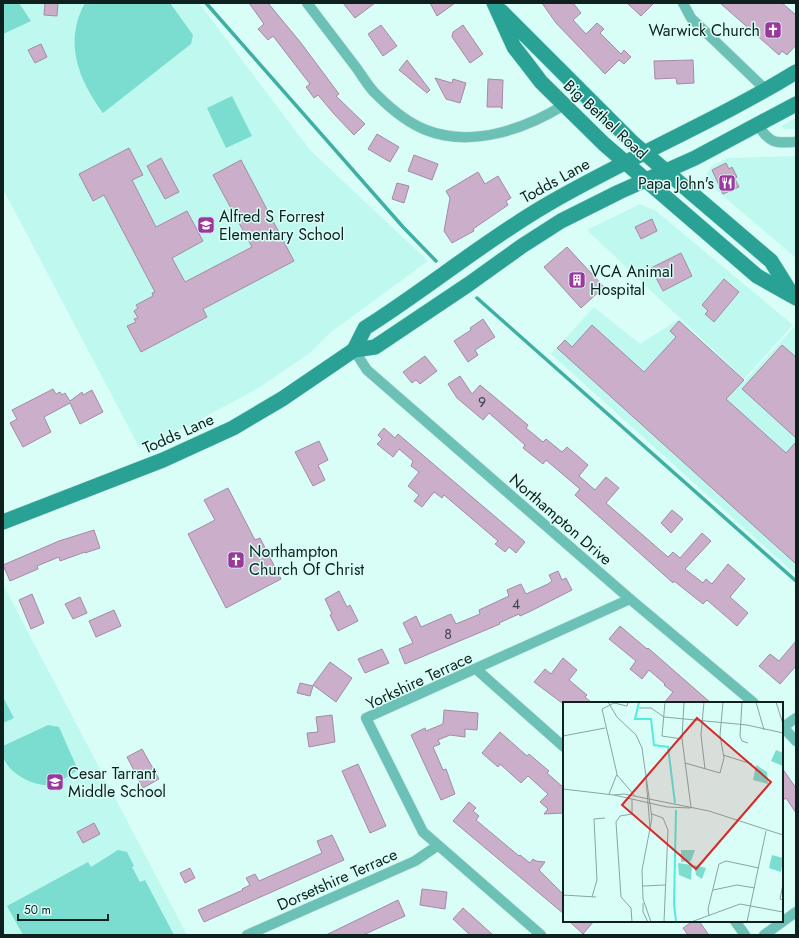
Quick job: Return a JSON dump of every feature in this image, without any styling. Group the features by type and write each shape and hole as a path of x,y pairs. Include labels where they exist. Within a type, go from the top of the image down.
{"main road":[{"name":"Big Bethel Road","path":"495,5 514,47 541,82 564,105 625,164 646,180 757,276 794,297"},
{"name":"Big Bethel Road","path":"495,5 645,154 667,171 771,261 794,297"},
{"name":"Todds Lane","path":"354,350 365,328 492,239 557,199 766,90 796,72"},
{"name":"Todds Lane","path":"3,522 163,460 214,437 282,399 354,350 375,347 469,284 527,242 561,221 667,171 796,104"}],"street":[{"path":"307,3 376,94 398,114 426,130 448,135 472,137 496,134 522,126 548,115 564,105"},
{"path":"683,3 691,18 766,90"},
{"path":"758,125 770,140 777,142 796,142"},
{"name":"Northampton Drive","path":"354,350 368,370 630,599 753,702"},
{"name":"Yorkshire Terrace","path":"541,935 423,832 366,718 630,599"},
{"path":"476,669 563,746"},
{"path":"783,726 796,718"},
{"path":"783,728 796,741"},
{"name":"Dorsetshire Terrace","path":"247,935 415,861 438,846"},
{"path":"783,921 796,912"},
{"path":"736,922 745,935"},
{"path":"764,935 782,922"}],"shaded area":[{"name":"Alfred S Forrest Elementary School","path":"3,3 199,3 310,150 428,261 331,332 311,352 260,387 188,426 139,447 3,189"},
{"path":"3,3 19,3 31,21 3,34"},
{"path":"85,3 170,3 193,35 191,44 103,113 87,88 77,61 75,32 78,18"},
{"path":"232,96 252,136 226,148 207,108"},
{"path":"796,117 796,129 783,129 782,126"},
{"path":"796,156 796,258 708,183 707,173 711,167 727,158"},
{"path":"640,204 656,211 793,325 744,379 587,230"},
{"path":"594,307 640,344 679,319 744,382 795,326 796,327 796,575 551,354"},
{"name":"Cesar Tarrant Middle School","path":"3,585 60,693 187,935 3,935"},
{"path":"3,697 14,718 3,723"},
{"path":"48,725 59,727 78,770 55,783 42,785 21,777 9,767 3,756 3,746"},
{"path":"118,850 127,852 134,866 132,867 140,882 145,880 174,935 23,935 7,906 88,862 91,867"}],"building":[{"path":"45,3 58,3 57,16 44,15"},
{"path":"249,3 268,3 301,43 339,94 336,96 365,124 354,135 318,95 314,98 306,87 310,84 273,36 268,40 258,29 264,24"},
{"path":"343,3 375,3 355,18"},
{"path":"430,3 455,3 437,16"},
{"path":"542,3 573,3 581,13 573,20 586,34 597,23 604,29 600,33 621,54 624,50 631,57 624,64 619,60 605,74 556,23"},
{"path":"627,3 654,3 641,16"},
{"name":"Warwick Church","path":"720,3 782,3 796,15 796,45 787,55 782,51 779,55"},
{"path":"381,25 397,46 383,56 368,34"},
{"path":"463,25 483,54 470,63 452,37 453,32"},
{"path":"41,44 47,57 35,63 28,50"},
{"path":"407,60 430,90 427,93 399,70"},
{"path":"693,60 694,83 677,84 676,78 655,79 654,61"},
{"path":"435,78 452,83 453,79 466,83 460,103 446,99"},
{"path":"488,79 503,80 502,109 501,107 487,107"},
{"path":"377,134 399,147 390,162 368,149"},
{"path":"129,148 143,175 132,180 156,227 187,211 203,241 172,258 185,282 252,247 213,175 241,160 294,261 203,309 207,317 141,352 127,326 136,322 134,319 138,318 134,311 138,308 136,305 153,296 152,293 155,292 104,195 93,201 79,174"},
{"path":"414,155 438,164 432,180 408,171"},
{"path":"161,158 179,192 165,199 147,166"},
{"name":"Papa John's","path":"726,163 729,169 732,167 737,177 735,179 739,187 723,194 712,170"},
{"path":"478,172 485,184 498,176 511,198 506,201 508,205 473,229 474,231 452,243 444,231 450,198 446,191"},
{"path":"397,183 409,186 404,203 392,199"},
{"path":"652,219 657,231 641,239 635,227"},
{"name":"VCA Animal Hospital","path":"567,247 604,287 581,308 544,267"},
{"path":"681,253 692,276 663,291 651,268"},
{"path":"724,279 739,292 714,322 705,314 708,311 702,305"},
{"path":"483,319 495,337 475,350 478,355 468,362 454,341 471,330 470,328"},
{"path":"679,321 744,380 726,399 786,453 796,442 796,564 557,348 565,340 572,347 592,325 644,372 676,337 670,331"},
{"path":"782,345 796,357 796,438 742,389"},
{"path":"425,356 437,371 420,384 416,380 412,383 403,372"},
{"path":"460,376 472,394 480,385 528,425 526,428 543,442 546,439 562,452 567,447 588,465 579,476 595,490 606,477 619,488 606,503 668,557 673,552 680,558 702,533 711,541 685,569 703,583 706,579 712,584 728,564 745,579 730,597 748,613 737,626 707,600 703,604 674,581 673,583 575,495 580,489 546,460 543,464 523,448 525,445 489,413 483,420 457,398 448,384"},
{"path":"53,389 56,394 60,392 62,395 65,393 70,401 82,392 83,395 92,390 103,412 80,424 70,403 44,417 51,432 23,447 10,423 17,419 12,410"},
{"path":"384,428 395,438 398,434 525,542 516,553 509,547 505,552 495,544 498,541 444,495 442,498 434,492 422,507 414,501 419,495 408,486 419,472 411,466 413,461 399,449 393,457 377,444 382,439 378,435"},
{"path":"319,441 328,460 318,465 325,480 313,486 295,452"},
{"name":"Northampton Church Of Christ","path":"228,488 255,540 260,538 281,579 226,608 188,534 215,520 204,500"},
{"path":"672,510 683,519 671,533 661,523"},
{"path":"94,530 100,548 60,561 59,557 37,566 38,569 10,581 3,565 59,541"},
{"path":"558,571 562,580 566,578 572,590 520,616 519,614 499,623 500,624 405,664 399,649 413,643 403,623 416,616 421,627 451,614 456,624 480,614 479,610 509,596 507,590 521,584 526,594 548,584 552,581 549,575"},
{"path":"339,591 347,607 350,605 358,621 338,631 330,615 332,614 325,599"},
{"path":"32,594 44,623 31,629 19,600"},
{"path":"80,597 87,613 73,619 65,604"},
{"path":"114,610 121,626 96,637 89,621"},
{"path":"620,626 647,649 648,648 710,702 665,702 673,692 649,670 642,679 630,669 636,661 609,639"},
{"path":"796,641 796,666 780,684 759,666 770,654 779,661"},
{"path":"382,649 389,663 365,673 358,659"},
{"path":"563,658 577,670 569,680 587,695 585,697 591,702 562,703 534,682 545,669 551,674"},
{"path":"330,662 352,678 336,702 313,685"},
{"path":"300,683 313,686 310,696 297,693"},
{"path":"444,710 478,713 477,730 465,729 465,737 450,735 438,740 440,744 433,747 443,770 446,769 455,794 441,800 411,735 425,728 426,731 443,724"},
{"path":"332,715 335,742 309,747 307,733 318,732 316,717"},
{"path":"500,732 527,756 529,754 549,771 547,773 563,787 563,813 544,814 548,809 540,802 548,794 528,776 521,783 500,764 498,767 482,753"},
{"path":"142,749 159,779 143,788 127,757"},
{"path":"358,764 386,826 370,833 342,771"},
{"path":"783,769 796,788 796,813 786,798 783,800"},
{"path":"469,802 476,808 473,811 479,816 476,820 519,856 520,855 530,863 533,859 536,861 545,862 539,870 563,894 563,913 453,821"},
{"path":"94,823 100,834 83,843 77,832"},
{"path":"332,835 344,860 204,922 198,910 243,890 242,889 250,885 246,878 255,874 259,881 322,853 317,841"},
{"path":"190,868 195,878 185,883 180,873"},
{"path":"422,889 447,892 445,909 420,905"},
{"path":"398,900 405,916 363,935 326,935"},
{"path":"463,908 493,935 470,935 453,919"},
{"path":"570,922 593,922 583,934"},
{"path":"692,922 700,922 709,935 688,935 683,928"}],"waterway":[{"path":"206,3 403,227 436,261"},
{"path":"477,298 796,581"}],"place":[{"name":"Warwick Church","path":"773,30"},
{"name":"Papa John's","path":"727,183"},
{"name":"Alfred S Forrest Elementary School","path":"206,225"},
{"name":"VCA Animal Hospital","path":"577,280"},
{"name":"Northampton Church Of Christ","path":"236,560"},
{"name":"Cesar Tarrant Middle School","path":"55,782"}]}
